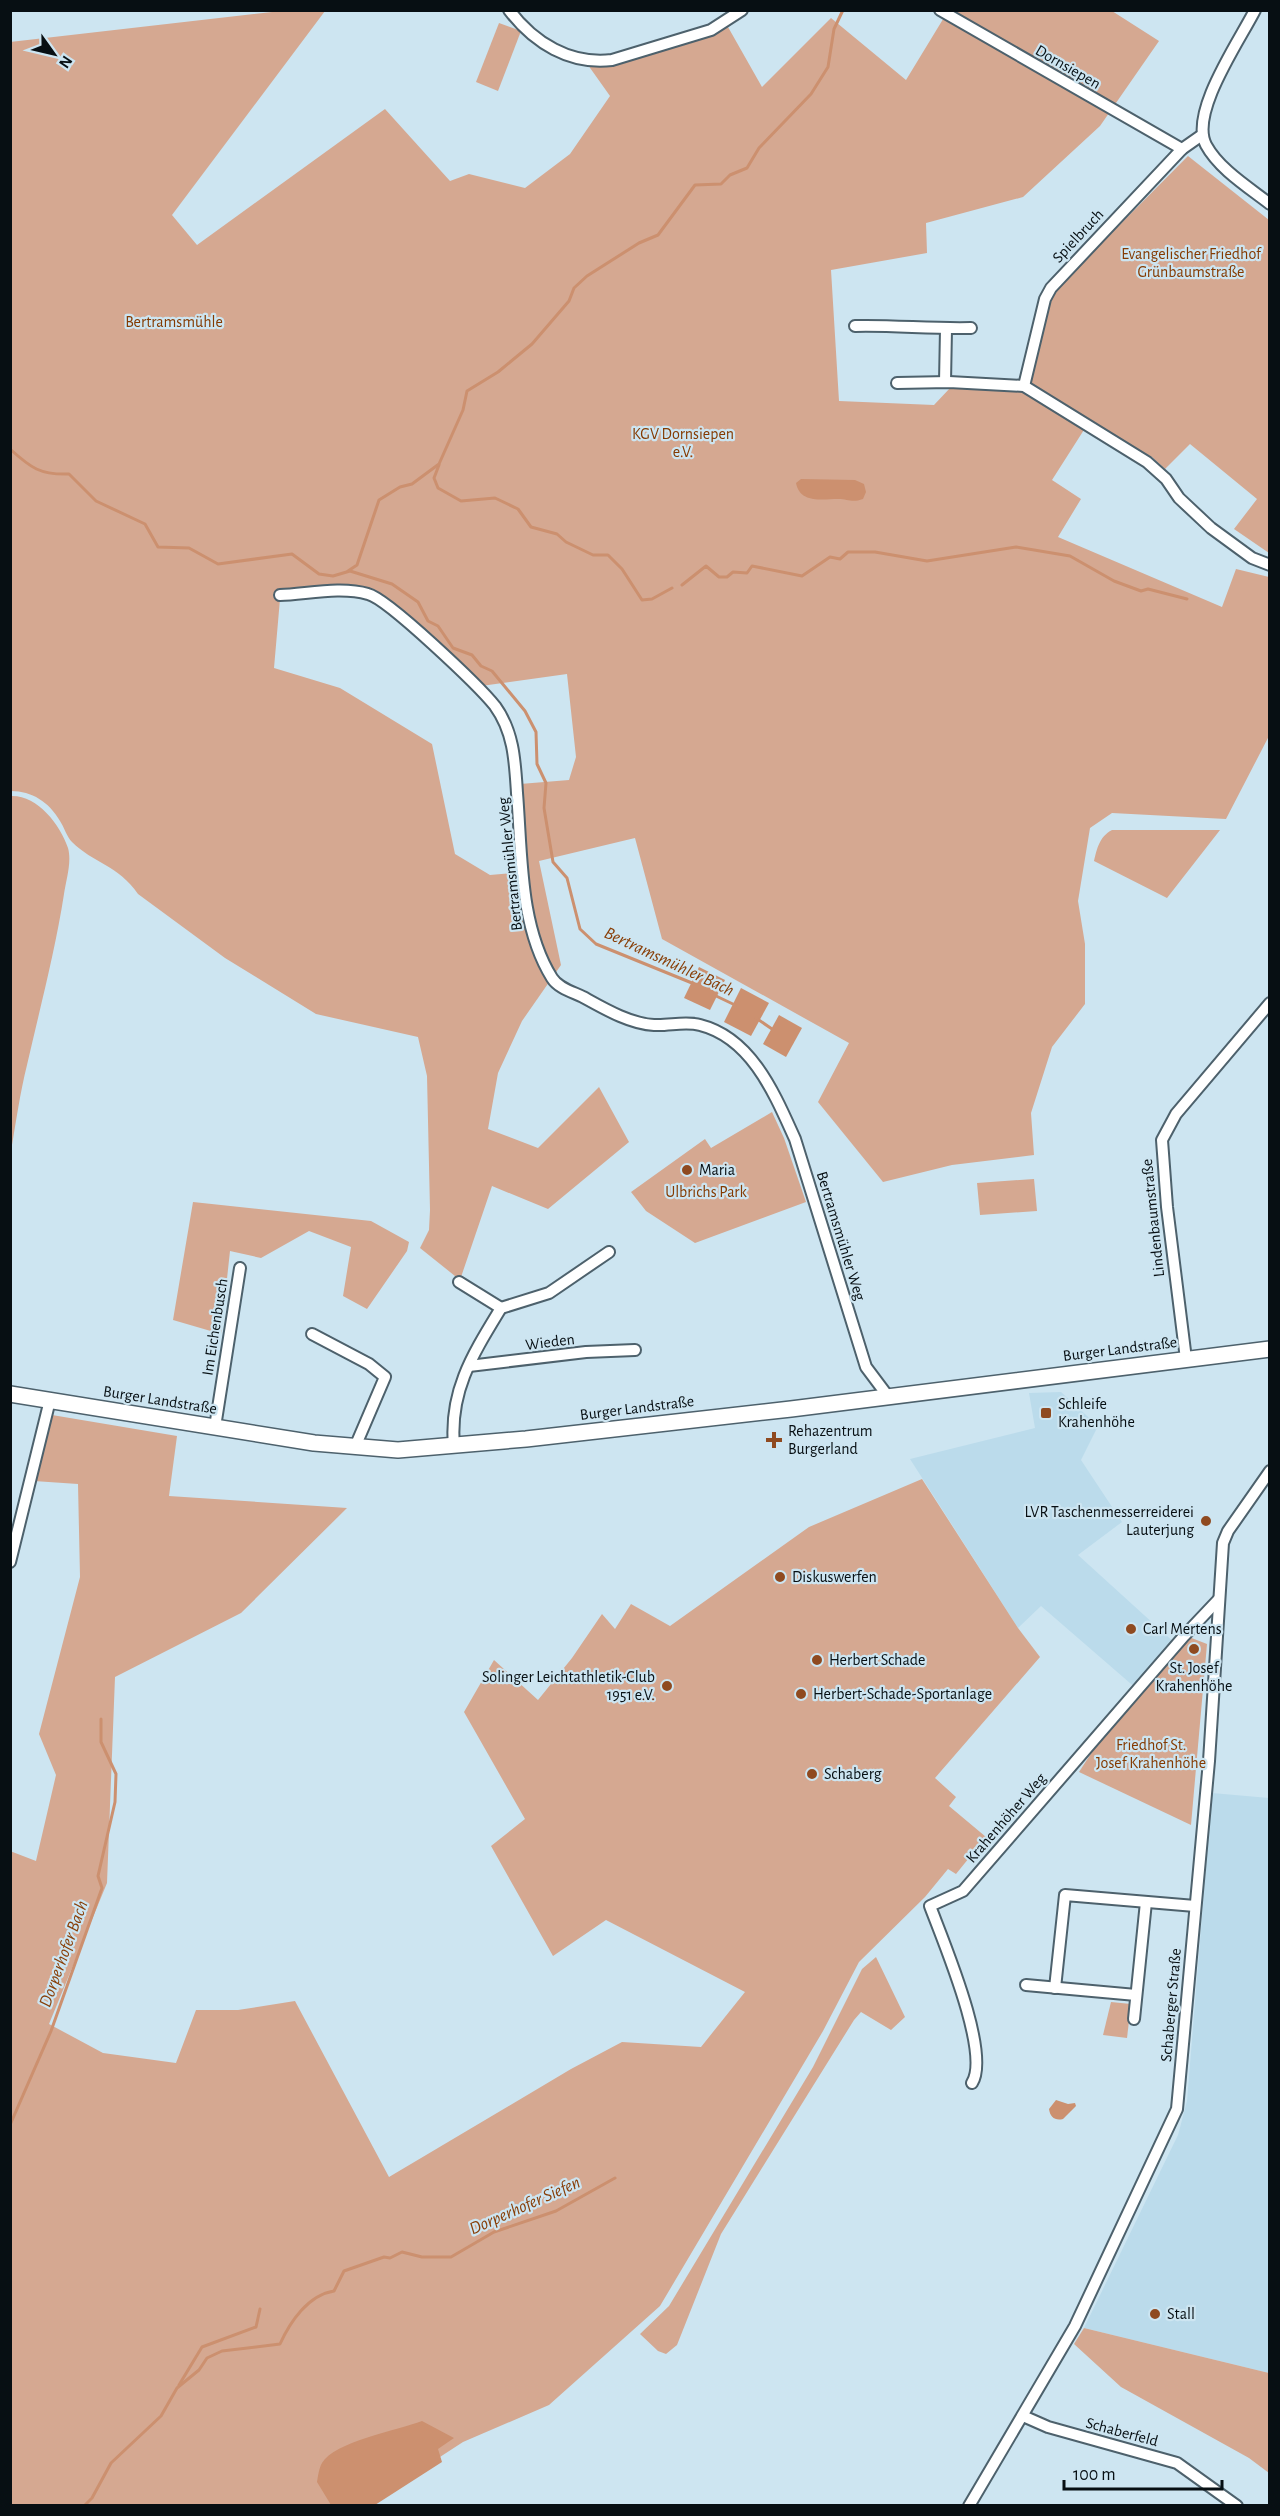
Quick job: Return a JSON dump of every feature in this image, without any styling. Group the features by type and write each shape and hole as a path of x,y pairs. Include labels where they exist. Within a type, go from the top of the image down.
{"main road":[{"name":"Burger Landstraße","path":"10,1394 355,1447 398,1450 454,1446 791,1409 1269,1348"}],"street":[{"path":"509,10 520,25 548,45 574,59 597,62 612,60 711,30 742,10"},
{"name":"Dornsiepen","path":"940,10 1182,149"},
{"path":"1255,10 1206,107 1202,121 1202,135 1206,145 1218,161 1269,204"},
{"name":"Spielbruch","path":"1023,386 1049,291 1182,149 1202,135"},
{"path":"855,326 907,325 920,330 971,328"},
{"path":"945,382 946,329"},
{"path":"897,383 945,382 1023,386 1147,462 1166,479 1179,498 1211,528 1252,558 1269,565"},
{"name":"Bertramsmühler Weg","path":"280,595 354,591 373,596 393,610 495,706 506,725 513,749 525,892 533,936 552,978 602,1008 644,1023 698,1024 720,1033 741,1048 757,1067 780,1105 795,1139 865,1362 887,1395"},
{"name":"Lindenbaumstraße","path":"1186,1359 1168,1217 1162,1140 1176,1114 1269,1003"},
{"path":"454,1446 456,1398 469,1366 501,1308 549,1293 609,1252"},
{"name":"Im Eichenbusch","path":"215,1426 240,1268"},
{"path":"459,1282 501,1308"},
{"path":"312,1334 369,1364 385,1377 355,1447"},
{"name":"Wieden","path":"469,1366 595,1351 635,1350"},
{"path":"10,1562 50,1400"},
{"name":"Schaberger Straße","path":"969,2505 1075,2325 1177,2109 1210,1751 1225,1537 1269,1471"},
{"path":"10,1508 22,1506"},
{"name":"Krahenhöher Weg","path":"972,2083 977,2068 973,2036 960,1988 930,1906 963,1891 1184,1636 1219,1599"},
{"path":"1055,1988 1065,1894 1195,1906"},
{"path":"1134,2019 1146,1902"},
{"path":"1026,1985 1136,1995"},
{"name":"Schaberfeld","path":"1023,2416 1048,2427 1177,2463 1237,2505"}],"shaded area":[{"path":"801,479 855,480 864,484 866,492 863,499 856,501 813,499 798,490 796,483"},
{"path":"699,967 725,980 710,1010 684,998"},
{"path":"741,988 769,1003 751,1036 724,1022"},
{"path":"779,1015 802,1028 786,1057 763,1044"},
{"path":"1061,1392 1098,1426 1081,1460 1122,1522 1078,1555 1177,1645 1138,1690 1041,1606 1018,1628 910,1459 1035,1428 1029,1393"},
{"path":"1212,1793 1269,1798 1269,2373 1084,2328 1178,2135 1187,2101"},
{"path":"1056,2100 1068,2104 1075,2103 1076,2106 1063,2119 1055,2119 1049,2109"},
{"path":"422,2421 454,2438 438,2449 442,2462 375,2505 331,2505 317,2482 321,2465 329,2456 353,2443"}],"green space":[{"path":"281,11 325,11 172,215 197,245 385,109 450,181 469,174 525,188 570,154 610,96 588,65 614,65 728,27 762,87 831,18 906,80 948,11 1112,11 1159,41 1100,126 1023,197 926,223 927,253 831,270 839,401 934,405 951,387 1024,391 1031,382 1051,299 1060,285 1188,156 1269,220 1269,553 1234,529 1257,499 1190,444 1165,469 1152,457 1089,422 1052,480 1081,499 1058,537 1222,607 1236,569 1269,577 1270,734 1226,819 1112,813 1090,828 1078,901 1085,944 1085,1004 1052,1047 1031,1113 1034,1155 952,1165 883,1182 818,1102 849,1043 662,939 635,838 539,861 561,965 522,1021 498,1073 488,1129 538,1148 599,1087 629,1142 548,1209 492,1186 460,1280 420,1248 429,1230 430,1210 427,1076 418,1037 316,1014 225,958 138,894 114,870 80,849 70,840 56,814 45,803 33,795 11,791 10,42","holes":["372,590 481,686 567,674 576,757 569,780 520,784 526,872 490,875 455,854 432,744 340,688 274,668 280,599"]},
{"path":"499,23 521,31 498,91 476,82"},
{"path":"11,796 30,800 46,813 64,839 69,859 56,937 22,1086 11,1151"},
{"path":"1112,830 1220,830 1167,898 1094,861 1101,840"},
{"name":"Ulbrichs Park","path":"772,1112 784,1138 806,1202 695,1243 646,1211 631,1192 705,1139 711,1148"},
{"path":"1034,1179 1037,1211 980,1215 977,1183"},
{"path":"193,1202 371,1221 409,1242 407,1251 367,1309 343,1296 351,1247 309,1231 261,1258 230,1251 221,1334 173,1320"},
{"path":"52,1415 177,1436 169,1496 347,1508 241,1613 115,1677 107,1883 49,2024 103,2053 176,2063 196,2010 238,2010 295,2001 389,2177 571,2069 622,2042 701,2047 745,1992 606,1920 553,1956 491,1846 525,1819 464,1712 494,1660 538,1700 572,1658 602,1614 615,1629 631,1604 670,1626 809,1527 922,1479 1018,1628 1040,1657 935,1778 956,1797 949,1806 986,1837 956,1874 948,1869 925,1897 859,1962 823,2031 660,2306 549,2405 463,2442 366,2505 11,2505 10,1851 36,1861 56,1775 39,1734 80,1577 78,1484 34,1481"},
{"name":"Friedhof St. Josef Krahenhöhe","path":"1189,1637 1207,1644 1191,1825 1079,1772 1092,1752"},
{"path":"876,1957 905,2017 891,2030 861,2012 854,2020 721,2234 677,2345 666,2354 658,2351 640,2334 669,2306 813,2067 862,1969"},
{"path":"1111,2002 1131,2004 1127,2038 1103,2035"},
{"path":"1084,2328 1269,2373 1269,2473 1249,2458 1121,2387 1074,2344"}],"waterway":[{"path":"348,571 357,565 379,500 400,487 412,484 439,464 463,410 467,391 498,372 532,344 569,301 574,288 587,276 639,243 658,235 695,185 721,184 730,175 747,168 759,148 811,94 828,67 834,29 843,10"},
{"name":"Bertramsmühler Bach","path":"10,449 24,461 43,472 69,474 96,501 145,524 158,547 189,548 218,564 292,554 319,574 333,576 350,571 392,584 418,602 428,621 438,626 453,648 472,655 481,666 492,671 525,711 536,732 537,764 546,783 544,808 553,862 567,878 580,929 596,944 692,983"},
{"path":"439,465 434,478 438,488 461,501 495,498 518,509 531,527 557,534 566,542 593,555 608,555 622,569 642,600 652,599 672,588"},
{"path":"682,585 706,566 719,577 727,577 733,572 747,573 752,566 802,576 830,557 840,559 848,552 875,552 927,561 1016,547 1070,556 1114,581 1141,591 1148,589 1187,599"},
{"name":"Bertramsmühler Bach","path":"714,995 735,1005"},
{"name":"Bertramsmühler Bach","path":"756,1018 772,1029"},
{"name":"Dorperhofer Bach","path":"10,2125 51,2031 102,1888 98,1876 115,1802 116,1774 101,1742 101,1719"},
{"name":"Dorperhofer Siefen","path":"84,2506 92,2498 111,2463 161,2416 177,2388 199,2370 207,2358 222,2351 280,2344 301,2311 316,2298 334,2291 344,2271 384,2257 390,2258 402,2252 422,2257 451,2257 494,2232 556,2211 615,2178"},
{"name":"Dorperhofer Siefen","path":"179,2385 202,2347 256,2327 260,2309"}],"place":[{"name":"Maria","path":"687,1170"},
{"name":"Schleife Krahenhöhe","path":"1046,1413"},
{"name":"Rehazentrum Burgerland","path":"774,1440"},
{"name":"LVR Taschenmesserreiderei Lauterjung","path":"1206,1521"},
{"name":"Diskuswerfen","path":"780,1577"},
{"name":"Carl Mertens","path":"1131,1629"},
{"name":"St. Josef Krahenhöhe","path":"1194,1649"},
{"name":"Herbert Schade","path":"817,1660"},
{"name":"Solinger Leichtathletik-Club 1951 e.V.","path":"667,1686"},
{"name":"Herbert-Schade-Sportanlage","path":"801,1694"},
{"name":"Schaberg","path":"812,1774"},
{"name":"Stall","path":"1155,2314"}],"park label":[{"name":"Evangelischer Friedhof Grünbaumstraße","path":"1191,263"},
{"name":"Bertramsmühle","path":"174,322"},
{"name":"KGV Dornsiepen e.V.","path":"683,443"}]}
